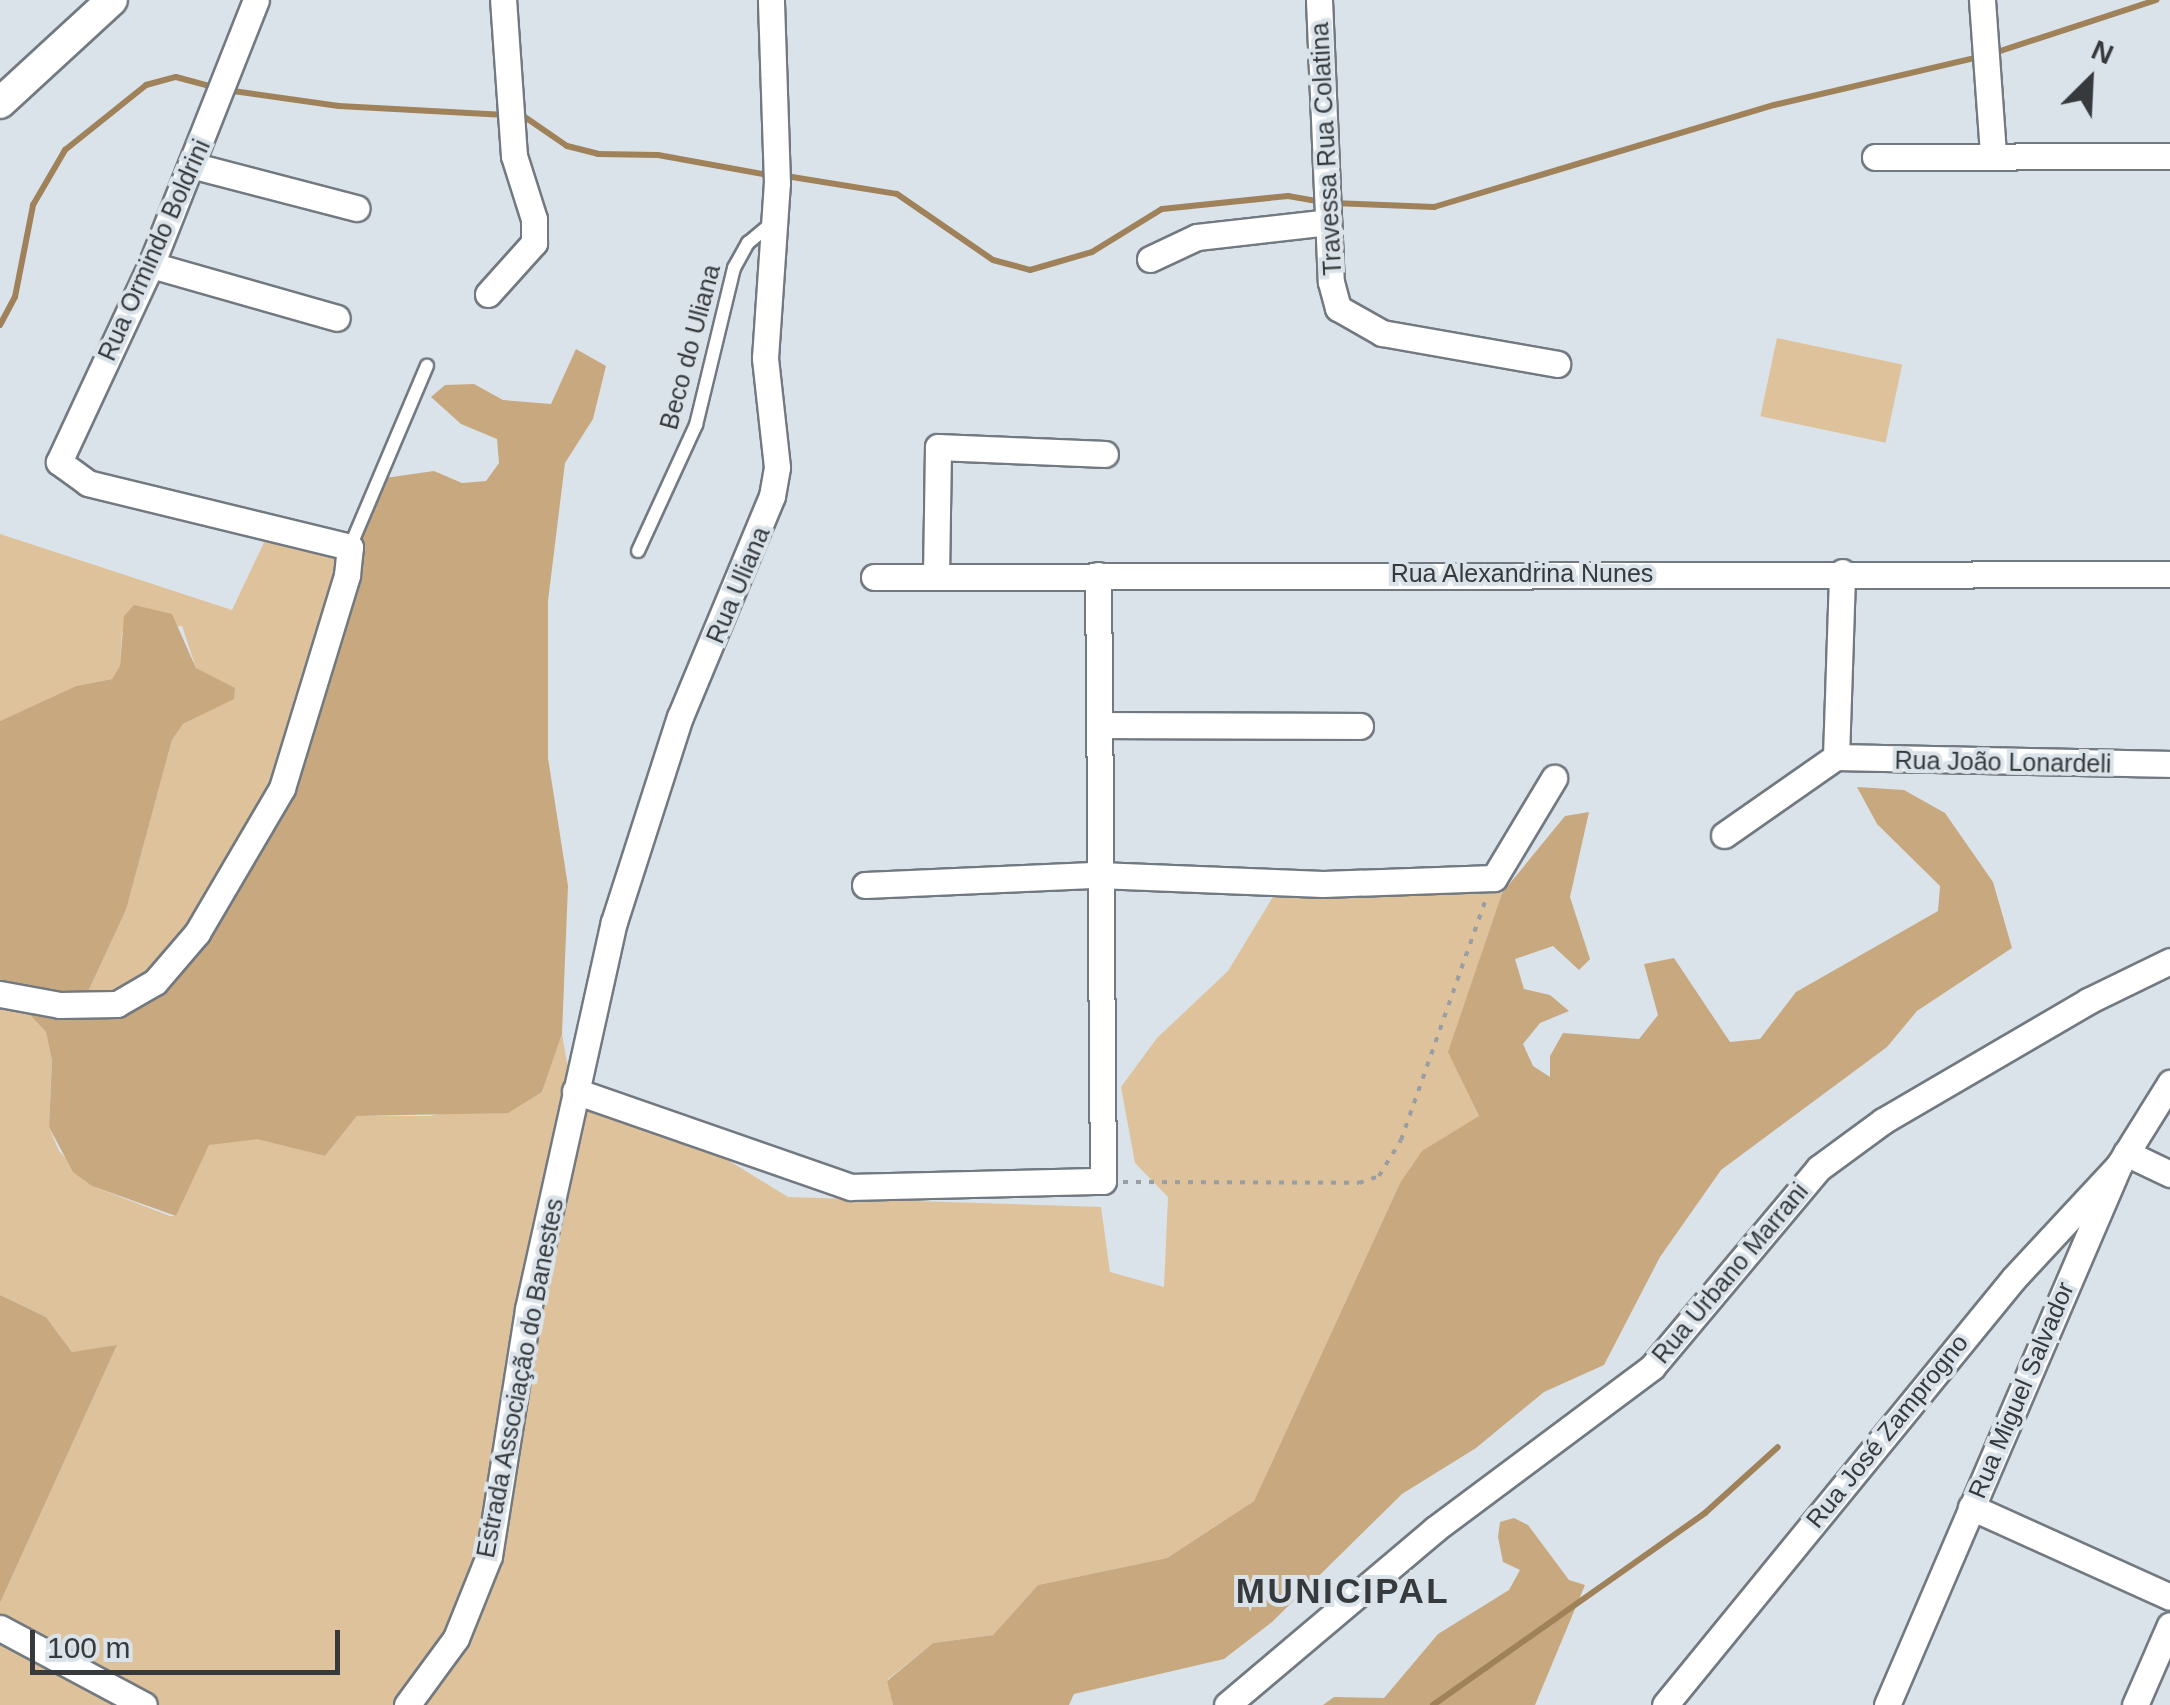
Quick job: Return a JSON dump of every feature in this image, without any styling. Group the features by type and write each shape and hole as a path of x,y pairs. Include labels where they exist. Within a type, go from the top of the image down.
{"street":[{"path":"0,103 112,0"},
{"name":"Rua Ormindo Boldrini","path":"256,0 151,266 60,451 62,468 88,483 350,547"},
{"path":"488,294 534,242 510,111 502,0"},
{"name":"Rua Uliana","path":"575,1090 642,825 772,496 777,466 765,358 777,171 772,0"},
{"name":"Travessa Rua Colatina","path":"1319,0 1333,295 1347,316 1382,333 1557,364"},
{"path":"1982,0 1993,155"},
{"path":"1876,157 2170,156"},
{"path":"191,166 356,208"},
{"path":"1150,260 1197,237 1328,207"},
{"path":"151,266 337,318"},
{"path":"936,576 938,447 1105,454"},
{"path":"0,994 60,1005 117,1004 155,982 198,933 288,773 348,574 350,547"},
{"path":"1724,834 1836,758 1842,572"},
{"path":"575,1090 851,1187 1103,1182 1098,574"},
{"name":"Rua Alexandrina Nunes","path":"874,577 2170,574"},
{"path":"1102,725 1360,726"},
{"name":"Rua João Lonardeli","path":"1836,758 2170,764"},
{"path":"865,885 1098,875 1323,884 1494,878 1554,778"},
{"name":"Rua Urbano Marrani","path":"1228,1705 1435,1528 1652,1367 1819,1168 1883,1121 2088,1001 2170,961"},
{"name":"Rua Miguel Salvador","path":"1887,1705 2122,1159 2170,1083"},
{"name":"Estrada Associação do Banestes","path":"407,1705 456,1638 492,1543 528,1308 575,1090"},
{"path":"2122,1159 2170,1174"},
{"name":"Rua José Zamprogno","path":"1665,1705 2014,1278 2122,1159"},
{"path":"1970,1507 2170,1597"},
{"path":"2135,1705 2170,1626"},
{"path":"0,1628 144,1705"}],"lane":[{"name":"Beco do Uliana","path":"638,551 696,424 734,268 748,243 775,221"},
{"path":"350,547 427,366"}],"path":[{"path":"1103,1182 1359,1182 1379,1176 1401,1140 1494,878"}],"shaded area":[{"path":"1777,338 1902,365 1886,443 1760,416"},
{"path":"576,349 606,366 593,419 565,463 548,601 548,758 568,886 562,1034 542,1092 508,1113 357,1116 325,1156 257,1139 209,1145 176,1216 92,1186 73,1172 49,1127 52,1061 46,1032 31,1016 0,1004 0,721 76,686 112,679 120,666 124,616 134,605 172,614 196,668 235,688 234,699 183,724 172,740 126,910 79,1011 90,1019 136,1011 175,973 254,849 355,536 385,478 434,471 462,483 486,481 499,463 497,439 461,424 431,397 445,385 474,384 503,400 551,404"},
{"path":"0,534 232,610 268,534 343,539 286,789 175,973 152,998 121,1017 90,1019 79,1011 126,910 172,740 183,724 233,699 196,668 182,626 122,632 120,667 112,679 76,686 0,721"},
{"path":"1857,787 1904,790 1945,813 1993,882 2012,948 1917,1011 1887,1047 1721,1170 1660,1257 1604,1365 1544,1392 1476,1448 1402,1494 1272,1622 1224,1659 1074,1694 1069,1705 893,1705 887,1681 933,1643 993,1635 1038,1585 1167,1558 1254,1501 1400,1183 1422,1151 1479,1116 1448,1052 1502,893 1565,816 1589,812 1570,897 1590,959 1579,970 1553,946 1515,959 1524,989 1550,995 1569,1011 1540,1023 1523,1044 1533,1066 1550,1077 1550,1056 1563,1033 1639,1039 1658,1015 1644,964 1674,958 1730,1042 1760,1039 1796,992 1938,911 1940,886 1877,824"},
{"path":"1279,887 1502,893 1449,1052 1479,1116 1400,1183 1254,1501 1167,1558 1038,1585 993,1635 933,1643 887,1680 893,1705 0,1705 0,1603 116,1347 72,1352 46,1317 0,1295 0,1004 31,1016 46,1032 52,1061 49,1127 59,1151 92,1186 170,1216 176,1216 208,1144 256,1138 325,1156 357,1116 430,1116 542,1092 562,1034 568,1068 588,1090 643,1108 788,1197 1101,1207 1110,1272 1164,1287 1168,1197 1135,1163 1121,1087 1157,1038 1228,971"},
{"path":"0,1295 46,1317 72,1352 117,1345 0,1603"},
{"path":"1514,1518 1528,1525 1569,1580 1585,1585 1535,1705 1323,1705 1334,1697 1384,1698 1438,1634 1509,1590 1520,1570 1503,1562 1498,1537 1500,1522"}],"waterway":[{"path":"1991,54 2156,0"},
{"path":"1333,203 1434,207 1774,105 1979,57"},
{"path":"0,325 15,297 33,205 65,150 146,85 176,77 214,87"},
{"path":"226,90 339,106 506,115"},
{"path":"519,113 567,146 598,154 658,155 768,175"},
{"path":"786,176 897,194 993,260 1030,270 1092,252 1162,209 1288,196 1321,202"},
{"path":"1433,1705 1705,1513 1778,1447"}],"district":[{"name":"MUNICIPAL","path":"1343,1591"}]}
